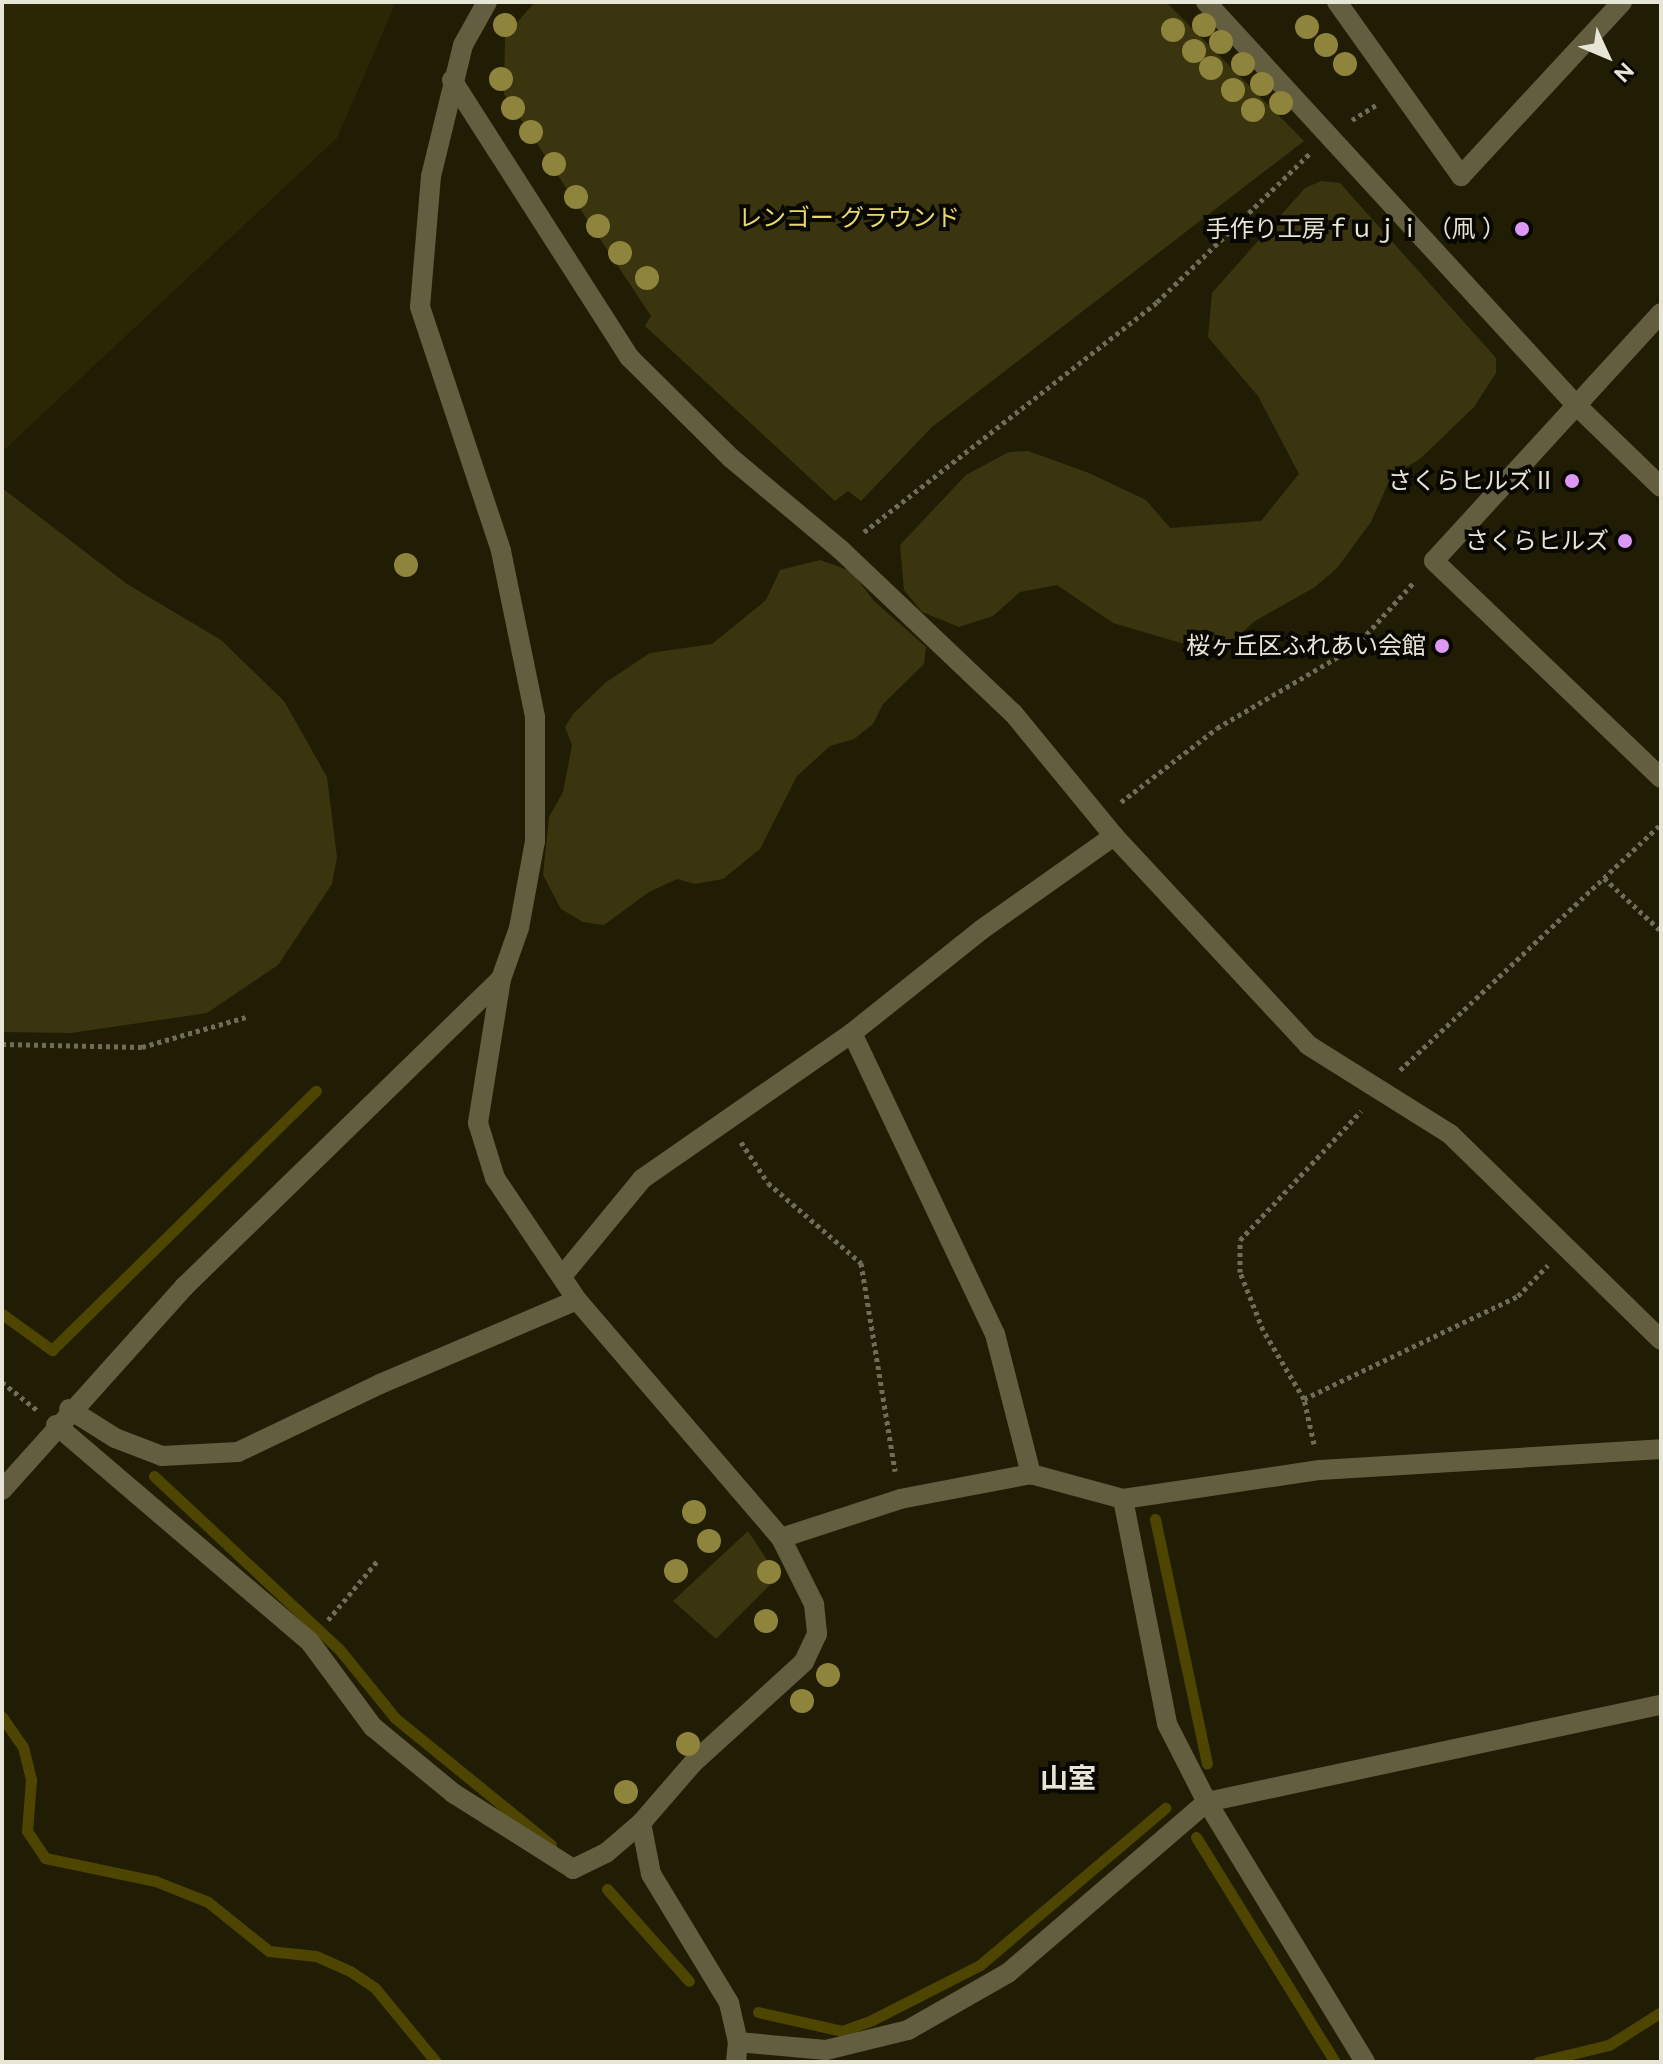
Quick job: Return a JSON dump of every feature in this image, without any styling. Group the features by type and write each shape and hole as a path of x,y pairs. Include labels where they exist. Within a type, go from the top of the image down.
{"street":[{"path":"1206,2 1576,405 1661,487"},
{"path":"1337,2 1461,176 1618,3"},
{"path":"56,1425 310,1642 373,1727 453,1793 573,1869 606,1853 641,1823 693,1763 804,1662 817,1634 814,1604 781,1538 577,1300 495,1178 478,1123 501,979 519,928 535,841 535,717 501,551 420,307 431,176 452,80 483,4"},
{"path":"452,80 629,357 731,458 841,550 1013,713 1114,836 1308,1045 1374,1096 1450,1134 1661,1340"},
{"path":"1661,313 1434,561 1661,778"},
{"path":"563,1275 642,1179 725,1118 852,1033 981,930 1114,836"},
{"path":"2,1490 69,1409 184,1287 501,979"},
{"path":"852,1033 995,1334 1031,1474"},
{"path":"69,1409 115,1438 162,1456 238,1452 380,1384 577,1300"},
{"path":"781,1538 900,1499 1031,1474 1123,1499 1320,1470 1661,1449"},
{"path":"1123,1499 1167,1724 1207,1802 1365,2062"},
{"path":"641,1823 651,1874 729,2003 737,2052 826,2050 908,2030 1008,1973 1207,1802 1661,1705"}],"path":[{"path":"841,550 1157,302 1329,134"},
{"path":"1099,819 1228,720 1312,676 1356,646 1434,561"},
{"path":"1320,1470 1304,1399 1263,1330 1246,1287 1240,1240 1374,1096 1661,824"},
{"path":"1604,878 1661,931"},
{"path":"2,1044 142,1047 246,1017"},
{"path":"725,1118 768,1183 861,1263 900,1499"},
{"path":"1304,1399 1518,1296 1566,1248"},
{"path":"2,1382 56,1425"},
{"path":"310,1642 379,1559"}],"shaded area":[{"path":"2,2 396,2 337,138 2,452"}],"green space":[{"name":"レンゴー グラウンド","path":"535,2 1166,2 1304,141 932,427 861,501 848,491 835,501 645,326 651,316 504,94 505,36"},
{"path":"1321,181 1340,183 1496,358 1496,373 1474,407 1421,458 1391,477 1371,522 1337,568 1315,587 1255,621 1222,650 1205,650 1113,623 1057,585 1020,592 993,616 959,627 922,612 904,590 900,545 966,475 1009,452 1028,451 1089,473 1146,500 1170,528 1261,521 1299,474 1258,396 1208,337 1212,293 1305,188"},
{"path":"2,488 127,584 221,640 284,701 327,777 337,857 332,884 278,965 207,1013 71,1033 2,1032"},
{"path":"820,560 851,571 874,601 926,647 924,664 883,704 873,724 854,739 830,746 797,776 760,849 723,879 695,884 677,879 649,892 604,925 583,922 561,909 543,875 549,817 563,792 572,745 565,727 573,714 605,683 650,653 712,644 766,600 780,570"},
{"path":"748,1531 778,1577 716,1639 673,1601"}],"waterway":[{"path":"2,1314 52,1350 316,1091"},
{"path":"154,1476 339,1649 395,1718 551,1845"},
{"path":"1155,1519 1207,1764"},
{"path":"2,1717 23,1747 31,1780 27,1831 45,1858 155,1881 208,1902 269,1951 316,1956 350,1971 375,1988 436,2062"},
{"path":"758,2012 842,2031 872,2020 980,1965 1165,1808"},
{"path":"1196,1837 1335,2062"},
{"path":"607,1889 689,1981"},
{"path":"1538,2062 1609,2045 1661,2012"}],"place":[{"name":"手作り工房ｆｕｊｉ （凧 ）","path":"1522,229"},
{"name":"さくらヒルズⅡ","path":"1572,481"},
{"name":"さくらヒルズ","path":"1625,541"},
{"name":"桜ヶ丘区ふれあい会館","path":"1442,646"}],"district":[{"name":"山室","path":"1068,1779"}]}
